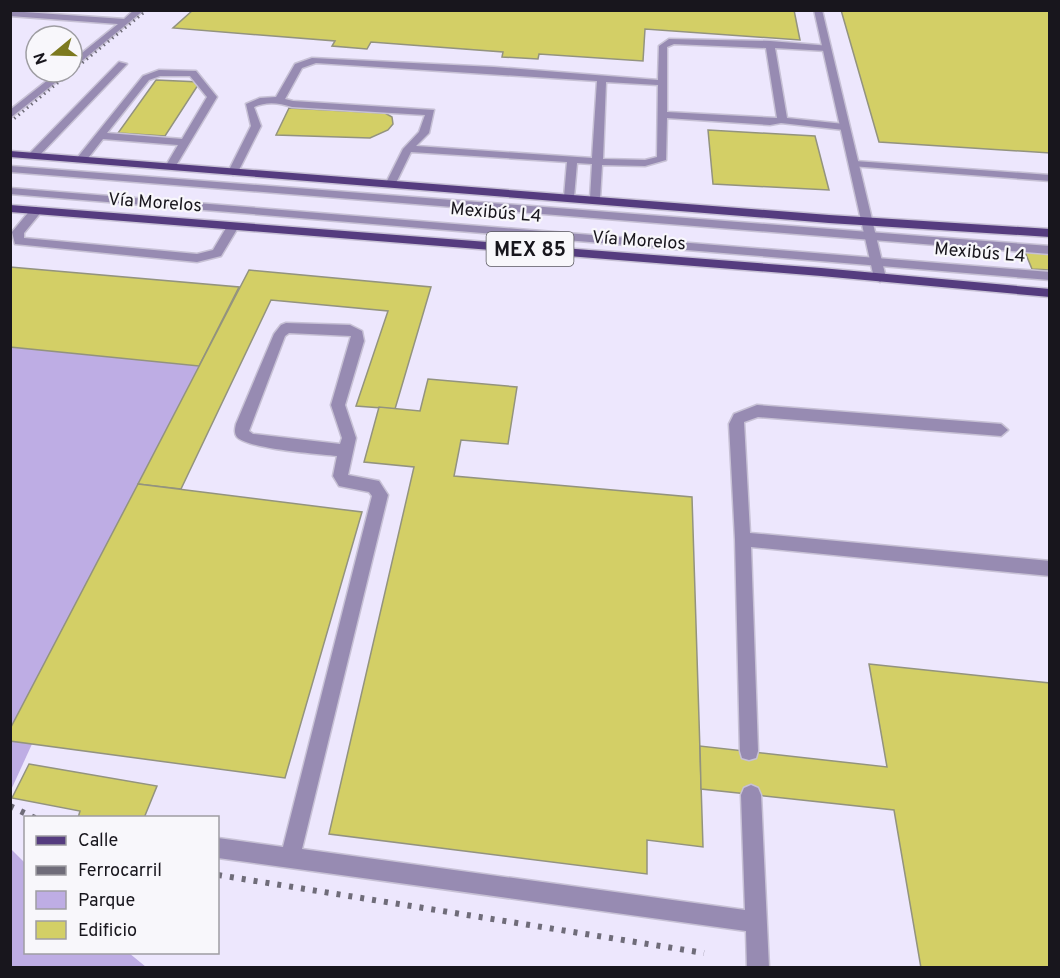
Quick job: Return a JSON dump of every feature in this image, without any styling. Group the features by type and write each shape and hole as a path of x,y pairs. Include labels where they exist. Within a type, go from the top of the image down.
{"main road":[{"name":"Vía Morelos","path":"10,154 1050,234"},
{"name":"Vía Morelos","path":"10,208 1050,293"}],"street":[{"path":"84,56 140,10"},
{"path":"818,10 880,278"},
{"path":"10,13 127,22"},
{"path":"408,149 657,162 663,153 663,46 667,42 827,48"},
{"path":"770,45 783,114 781,120"},
{"path":"279,100 298,66 315,60 494,70 663,83"},
{"path":"33,156 122,64"},
{"path":"81,160 146,78 159,72 190,73 197,75 212,97 170,167"},
{"path":"595,199 602,79"},
{"path":"10,114 49,84"},
{"path":"233,172 256,126 249,106 260,101 279,100 292,104 431,112 422,136 408,149 391,183"},
{"path":"662,116 770,122 781,120 844,127"},
{"path":"100,136 185,142"},
{"path":"569,197 572,159"},
{"path":"855,164 1050,178"},
{"name":"Mexibús L4","path":"10,169 1050,250"},
{"name":"Mexibús L4","path":"10,191 1050,276"},
{"path":"36,211 18,232 20,241 196,258 217,253 233,226"},
{"path":"290,858 380,502 379,490 374,486 341,479 340,471 346,451 348,432 338,405 358,341 357,334 350,330 286,328 280,334 243,424 242,433 250,439 346,451"},
{"path":"749,751 743,539 736,424 744,414 757,411 1001,430"},
{"path":"743,539 1050,569"},
{"path":"752,795 758,968"},
{"path":"219,848 757,922"}],"green space":[{"path":"11,347 199,366 11,729"},
{"path":"11,741 32,744 11,790"},
{"path":"11,849 24,862 24,954 130,954 146,967 11,967"}],"building":[{"path":"193,10 794,10 800,40 645,29 643,61 539,54 538,59 502,57 503,52 371,42 367,49 332,46 335,41 173,28"},
{"path":"841,10 1050,10 1050,153 879,142"},
{"path":"156,80 200,82 165,136 118,133"},
{"path":"289,108 385,113 392,117 393,124 388,130 370,138 276,135"},
{"path":"708,130 815,136 829,190 713,184"},
{"path":"1025,252 1050,254 1050,270 1032,269"},
{"path":"10,267 239,287 199,366 10,347"},
{"path":"249,270 431,287 395,409 356,406 388,311 271,300 181,489 138,484"},
{"path":"428,379 517,387 508,444 461,440 454,476 692,497 703,847 647,840 647,874 329,834 414,467 364,462 379,407 420,411"},
{"path":"138,484 362,512 285,778 10,741 10,729"},
{"path":"869,664 1050,683 1050,968 921,968 894,810 701,789 700,746 887,767"},
{"path":"29,764 157,786 145,816 79,816 80,811 12,798"}],"railway":[{"path":"10,122 147,10"},
{"path":"10,806 31,816"},
{"path":"219,875 704,953"}]}
